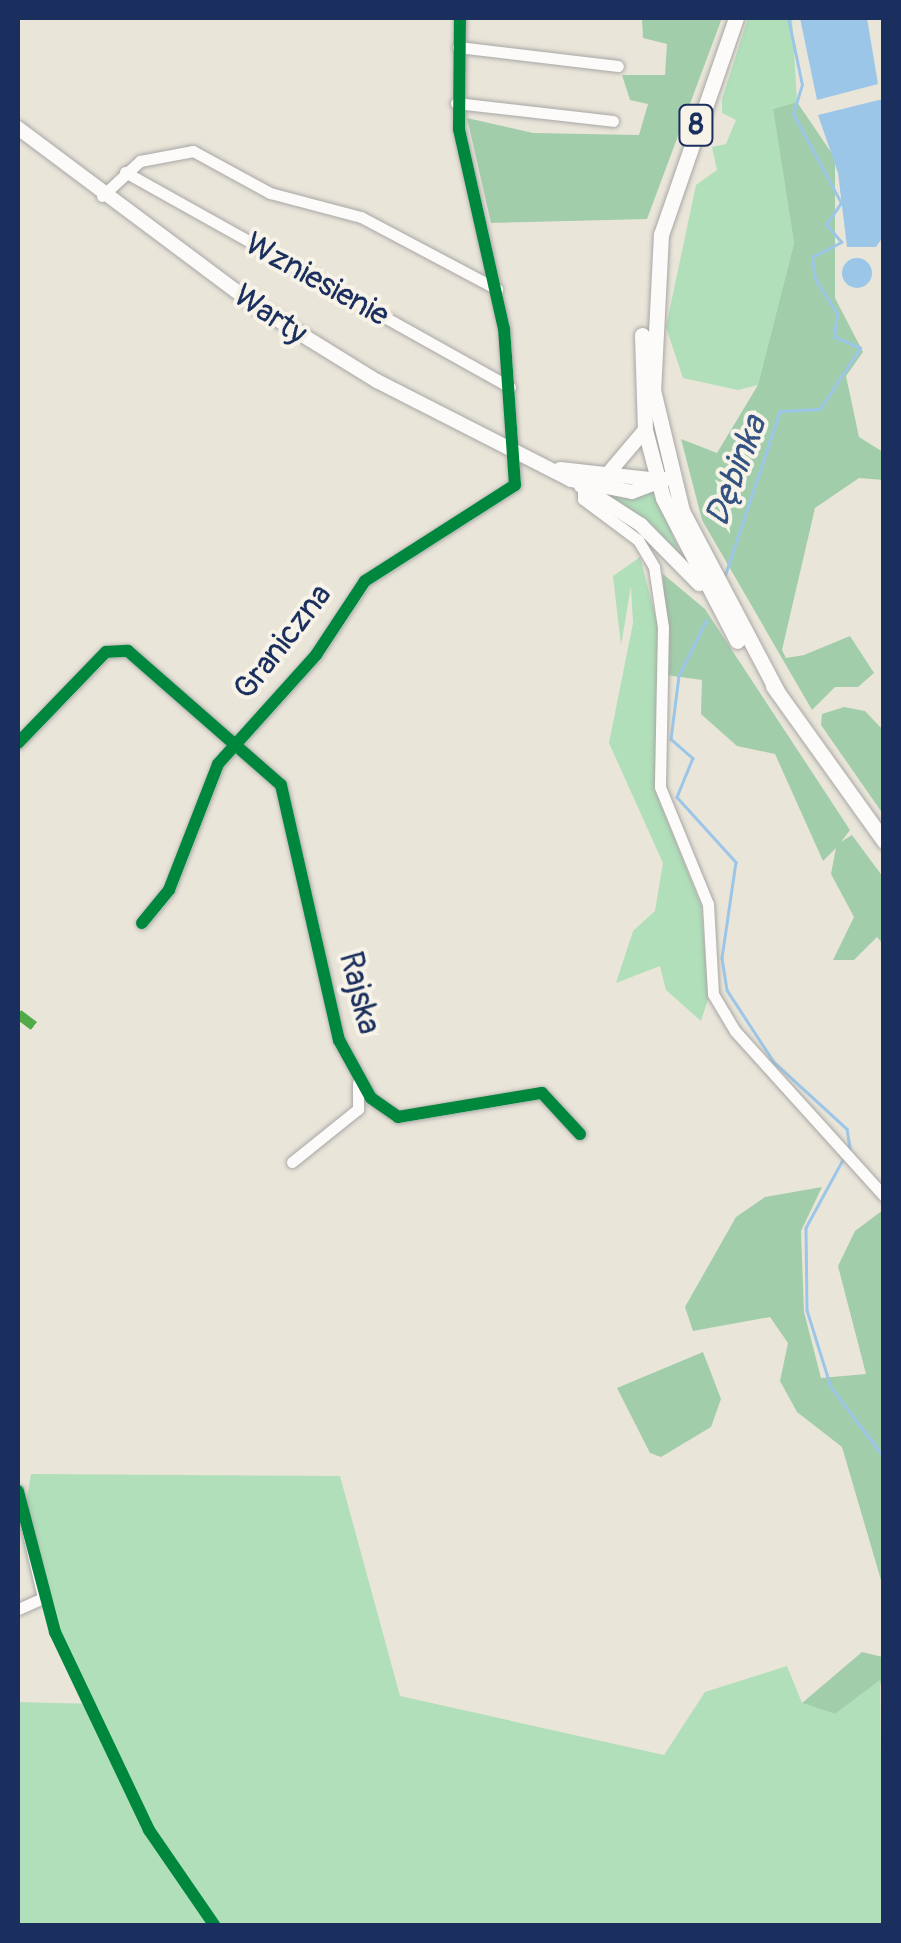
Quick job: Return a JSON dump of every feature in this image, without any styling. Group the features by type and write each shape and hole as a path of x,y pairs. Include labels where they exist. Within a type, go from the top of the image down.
{"highway":[{"name":"8","path":"722,609 645,430 651,283 661,234 736,18"},
{"name":"8","path":"651,283 654,390 664,478 700,584 722,609 884,841"}],"main road":[{"name":"Warty","path":"18,128 102,196 319,348 577,484 632,492 664,478"},
{"path":"606,471 631,456 645,430"},
{"name":"Warty","path":"546,466 664,478"},
{"path":"577,484 640,526 700,584"}],"street":[{"path":"460,18 456,103 497,288 514,449"},
{"path":"458,47 618,66"},
{"path":"456,103 613,121"},
{"path":"102,196 125,172 193,151 270,193 361,217 497,288"},
{"name":"Wzniesienie","path":"125,172 510,387"},
{"name":"Graniczna","path":"142,923 174,877 204,787 237,741 316,655 366,580 510,494 514,449"},
{"path":"577,484 582,499 638,540 654,566 664,627 660,788 708,904 713,994 735,1031 884,1196"},
{"name":"Rajska","path":"18,742 120,648 237,741 281,785 339,1040 356,1076 398,1117 542,1093 580,1134"},
{"path":"292,1162 358,1109 356,1076"},
{"path":"18,1491 43,1598 18,1609"}],"green space":[{"path":"722,18 647,219 491,223 467,118 533,133 639,135 648,104 630,100 622,75 665,75 667,44 643,38 642,19"},
{"path":"748,18 792,18 797,102 773,109 794,243 758,385 738,390 683,378 666,327 696,185 717,170 712,147 726,144 736,120 722,113 722,99"},
{"path":"797,102 835,158 835,298 863,352 846,376 859,437 883,452 884,480 859,478 815,508 782,650 786,658 804,655 850,636 874,673 858,687 835,687 812,710 702,520 681,439 717,453 758,385 794,243 773,109"},
{"path":"586,485 655,490 686,568"},
{"path":"640,557 658,626 655,790 701,905 709,996 701,1021 666,990 660,966 616,983 633,931 655,911 663,863 609,743 633,623 631,586 621,645 613,576"},
{"path":"663,574 705,609 850,830 841,842 852,835 883,877 883,944 877,937 854,960 833,960 854,917 831,874 836,848 823,861 775,754 737,746 701,714 702,680 666,675"},
{"path":"844,707 865,711 883,730 883,814 821,725 822,714"},
{"path":"822,1187 801,1231 804,1312 821,1378 866,1374 838,1266 855,1231 883,1210 883,1587 842,1447 797,1412 780,1381 788,1343 770,1317 693,1331 685,1307 736,1217 765,1197"},
{"path":"703,1352 721,1399 711,1427 661,1457 650,1453 617,1388"},
{"path":"31,1474 340,1476 400,1696 664,1755 705,1692 787,1666 802,1703 835,1714 880,1679 883,1925 18,1926 18,1702 95,1704 45,1600 26,1504"},
{"path":"862,1652 883,1657 883,1700 880,1680 835,1714 802,1703"}],"water":[{"path":"800,18 867,18 878,84 817,100"},
{"path":"883,99 883,237 876,247 847,247 838,173 818,115"},
{"path":"857,258 868,262 872,273 868,284 857,288 846,284 842,273 846,262"}],"waterway":[{"name":"Dębinka","path":"725,575 780,411 820,409 860,348 834,337 837,314 815,279 812,257 841,242 826,225 841,203 793,114 802,85 788,18"},
{"name":"Dębinka","path":"707,620 679,676 671,739 693,758 677,797 736,862 722,958 727,990 774,1062 847,1129 850,1149"},
{"name":"Dębinka","path":"843,1160 806,1228 807,1310 831,1387 884,1457"}],"marked path":[{"path":"18,1014 34,1026"}],"cycle path":[{"path":"142,923 169,890 218,764 316,655 365,581 515,485 504,329 459,129 460,18"},
{"path":"18,743 106,652 128,651 281,785 339,1040 371,1098 398,1117 542,1093 580,1134"},
{"path":"18,1491 55,1632 149,1830 215,1926"}]}
